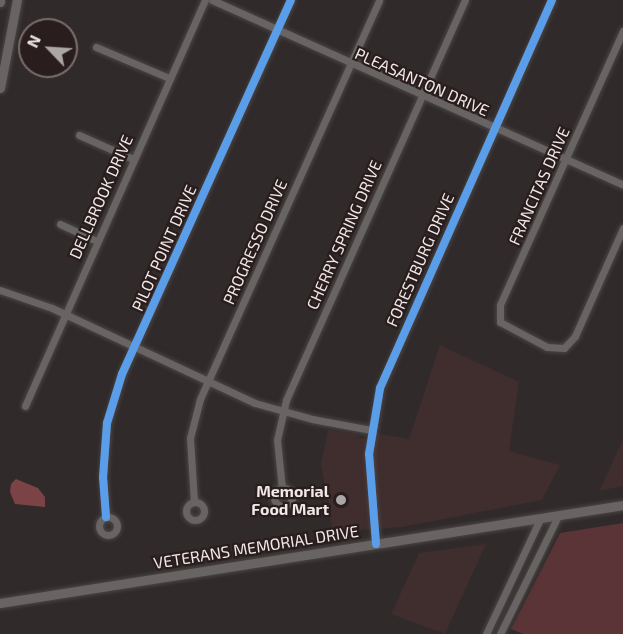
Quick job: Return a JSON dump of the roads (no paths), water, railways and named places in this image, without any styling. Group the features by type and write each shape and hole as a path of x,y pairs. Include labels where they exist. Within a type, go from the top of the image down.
{"main road":[{"path":"0,88 3,52 17,0"},
{"name":"VETERANS MEMORIAL DRIVE","path":"0,603 623,505"}],"street":[{"name":"DELLBROOK DRIVE","path":"25,406 96,241 205,0"},
{"name":"PLEASANTON DRIVE","path":"212,0 623,185"},
{"name":"PILOT POINT DRIVE","path":"106,517 103,477 107,423 134,346 291,0"},
{"name":"PROGRESSO DRIVE","path":"194,502 190,438 208,381 379,0"},
{"name":"CHERRY SPRING DRIVE","path":"282,489 277,440 283,412 465,0"},
{"name":"FORESTBURG DRIVE","path":"376,544 369,480 371,429 392,354 552,0"},
{"name":"FRANCITAS DRIVE","path":"623,31 499,311 504,326 558,350 570,344 623,228"},
{"path":"96,47 170,78"},
{"path":"78,135 133,159"},
{"path":"60,224 96,241"},
{"path":"0,290 64,314 208,381 283,412 371,429"},
{"path":"500,634 558,516"},
{"path":"486,634 540,519"},
{"path":"501,603 514,609"}],"place":[{"name":"Memorial Food Mart","path":"341,500"}]}
